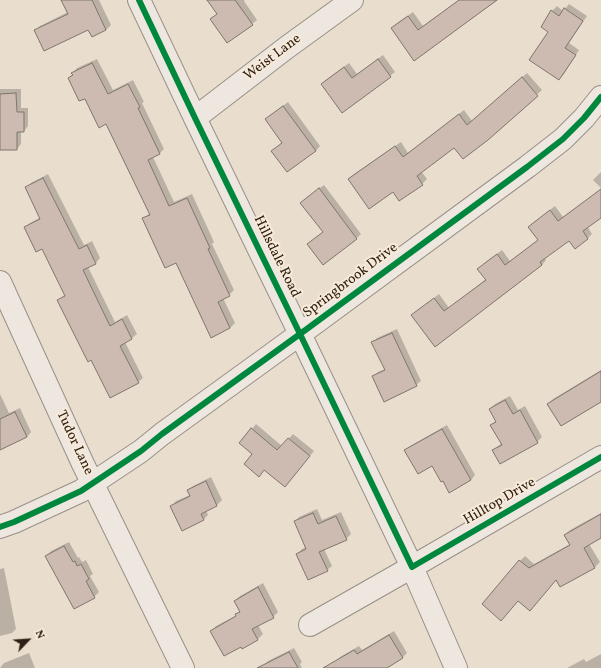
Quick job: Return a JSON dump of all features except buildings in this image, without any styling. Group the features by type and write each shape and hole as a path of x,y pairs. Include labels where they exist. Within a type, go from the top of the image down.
{"street":[{"name":"Hillsdale Road","path":"139,0 412,567 456,668"},
{"name":"Weist Lane","path":"195,118 286,48 352,0"},
{"name":"Springbrook Drive","path":"0,527 14,522 93,484 140,451 557,144 584,118 601,97"},
{"name":"Tudor Lane","path":"0,282 83,464 183,668"},
{"name":"Hilltop Drive","path":"310,625 601,457"}],"cycle path":[{"path":"139,0 412,567 601,457"},
{"path":"0,527 81,491 141,451 162,434 527,167 563,139 584,118 601,97"}]}
